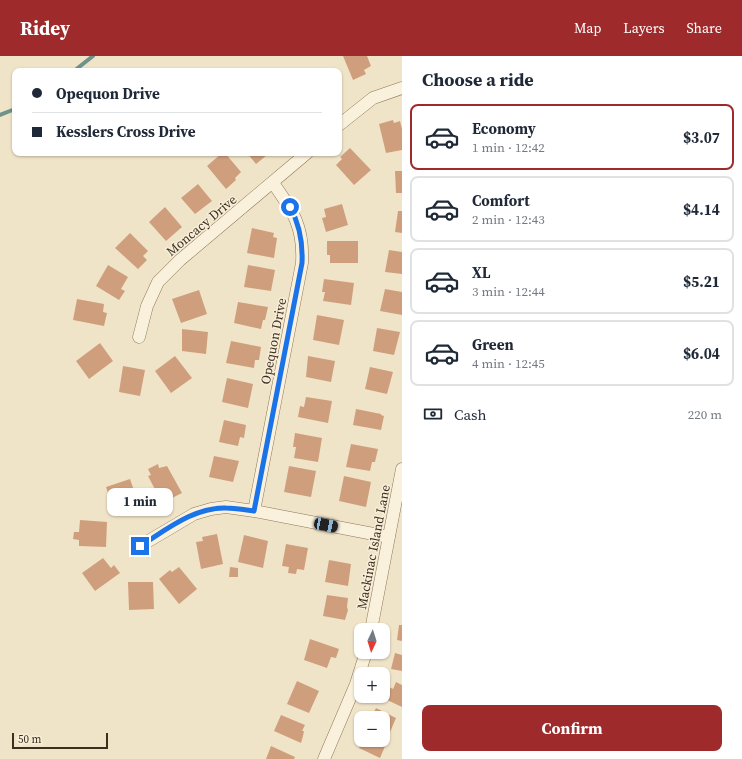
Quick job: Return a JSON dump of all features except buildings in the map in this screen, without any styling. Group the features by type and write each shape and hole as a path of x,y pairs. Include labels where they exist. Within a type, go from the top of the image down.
{"street":[{"path":"342,123 373,98 402,88"},
{"name":"Moncacy Drive","path":"139,337 146,306 158,282 180,260 304,156"},
{"name":"Opequon Drive","path":"254,511 300,275 302,251 301,237 295,216 273,183"},
{"name":"Mackinac Island Lane","path":"371,623 402,469"},
{"path":"140,546 194,514 211,509 226,508 254,511 389,537"},
{"path":"324,759 356,684 364,659"}],"waterway":[{"path":"78,68 93,56"},
{"path":"0,115 12,110"}],"route":[{"path":"140,546 194,514 211,509 226,508 254,511 302,263 301,237 295,216 290,207"}]}
